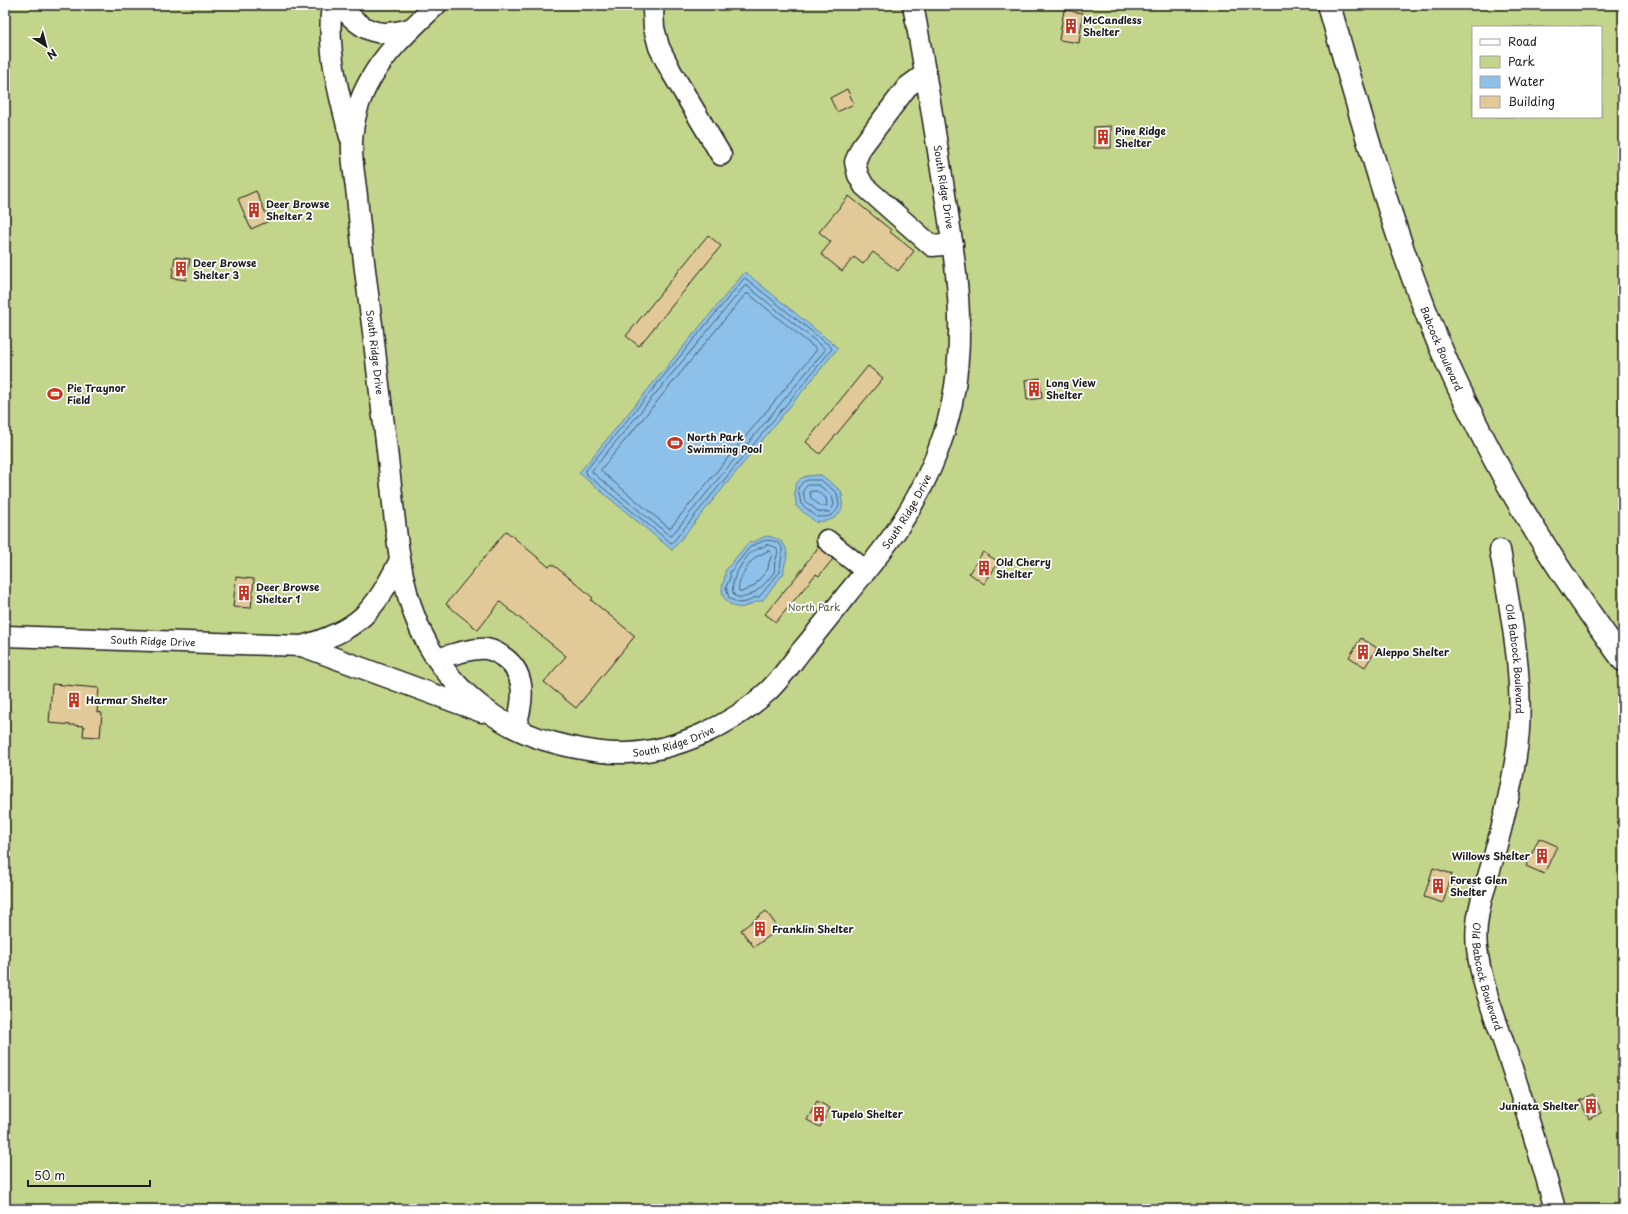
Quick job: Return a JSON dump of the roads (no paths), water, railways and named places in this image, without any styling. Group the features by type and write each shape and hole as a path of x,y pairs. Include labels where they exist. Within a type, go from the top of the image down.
{"main road":[{"name":"Babcock Boulevard","path":"1329,5 1388,204 1413,278 1448,365 1476,424 1544,545 1579,599 1623,660"}],"street":[{"name":"South Ridge Drive","path":"332,5 330,22 336,85 352,145 359,223 400,560 405,588 412,612 437,659 475,702 497,718 536,738 574,748 600,752 628,753 660,748 697,736 744,711 769,691 898,528 914,502 927,475 952,405 960,345 960,313 953,244 926,73 913,5"},
{"name":"South Ridge Drive","path":"340,5 362,26 374,32 384,34 396,33 412,28"},
{"name":"South Ridge Drive","path":"352,145 357,113 370,80 396,45 436,5"},
{"path":"654,5 654,28 659,47 671,71 721,156"},
{"path":"926,73 908,87 861,148 855,162 858,175 864,186 932,246 953,244"},
{"path":"827,540 866,570"},
{"name":"Old Babcock Boulevard","path":"1500,550 1519,682 1520,725 1507,806 1480,908 1477,929 1477,948 1484,982 1537,1143 1555,1209"},
{"name":"South Ridge Drive","path":"5,636 302,646 328,639 361,619 375,605 400,560"},
{"name":"South Ridge Drive","path":"302,646 497,718"},
{"path":"437,659 479,649 488,649 509,660 520,677 522,686 521,711 515,728"}],"water":[{"path":"745,272 838,348 672,550 579,473"},
{"path":"820,474 842,492 841,494 843,496 841,497 842,508 837,516 833,519 818,521 817,523 795,505 797,503 795,501 795,487 798,481 804,477 819,476"},
{"path":"766,536 777,539 783,543 787,550 784,573 762,601 743,607 734,606 727,602 723,594 722,587 725,571 748,543 754,542"}],"place":[{"name":"McCandless Shelter","path":"1071,26"},
{"name":"Pine Ridge Shelter","path":"1103,137"},
{"name":"Deer Browse Shelter 2","path":"254,210"},
{"name":"Deer Browse Shelter 3","path":"181,269"},
{"name":"Long View Shelter","path":"1034,389"},
{"name":"Pie Traynor Field","path":"55,394"},
{"name":"North Park Swimming Pool","path":"675,443"},
{"name":"Old Cherry Shelter","path":"984,568"},
{"name":"Deer Browse Shelter 1","path":"244,593"},
{"name":"Aleppo Shelter","path":"1363,652"},
{"name":"Harmar Shelter","path":"74,700"},
{"name":"Willows Shelter","path":"1542,856"},
{"name":"Forest Glen Shelter","path":"1438,886"},
{"name":"Franklin Shelter","path":"760,929"},
{"name":"Juniata Shelter","path":"1591,1106"},
{"name":"Tupelo Shelter","path":"819,1114"}],"park label":[{"name":"North Park","path":"814,607"}]}
